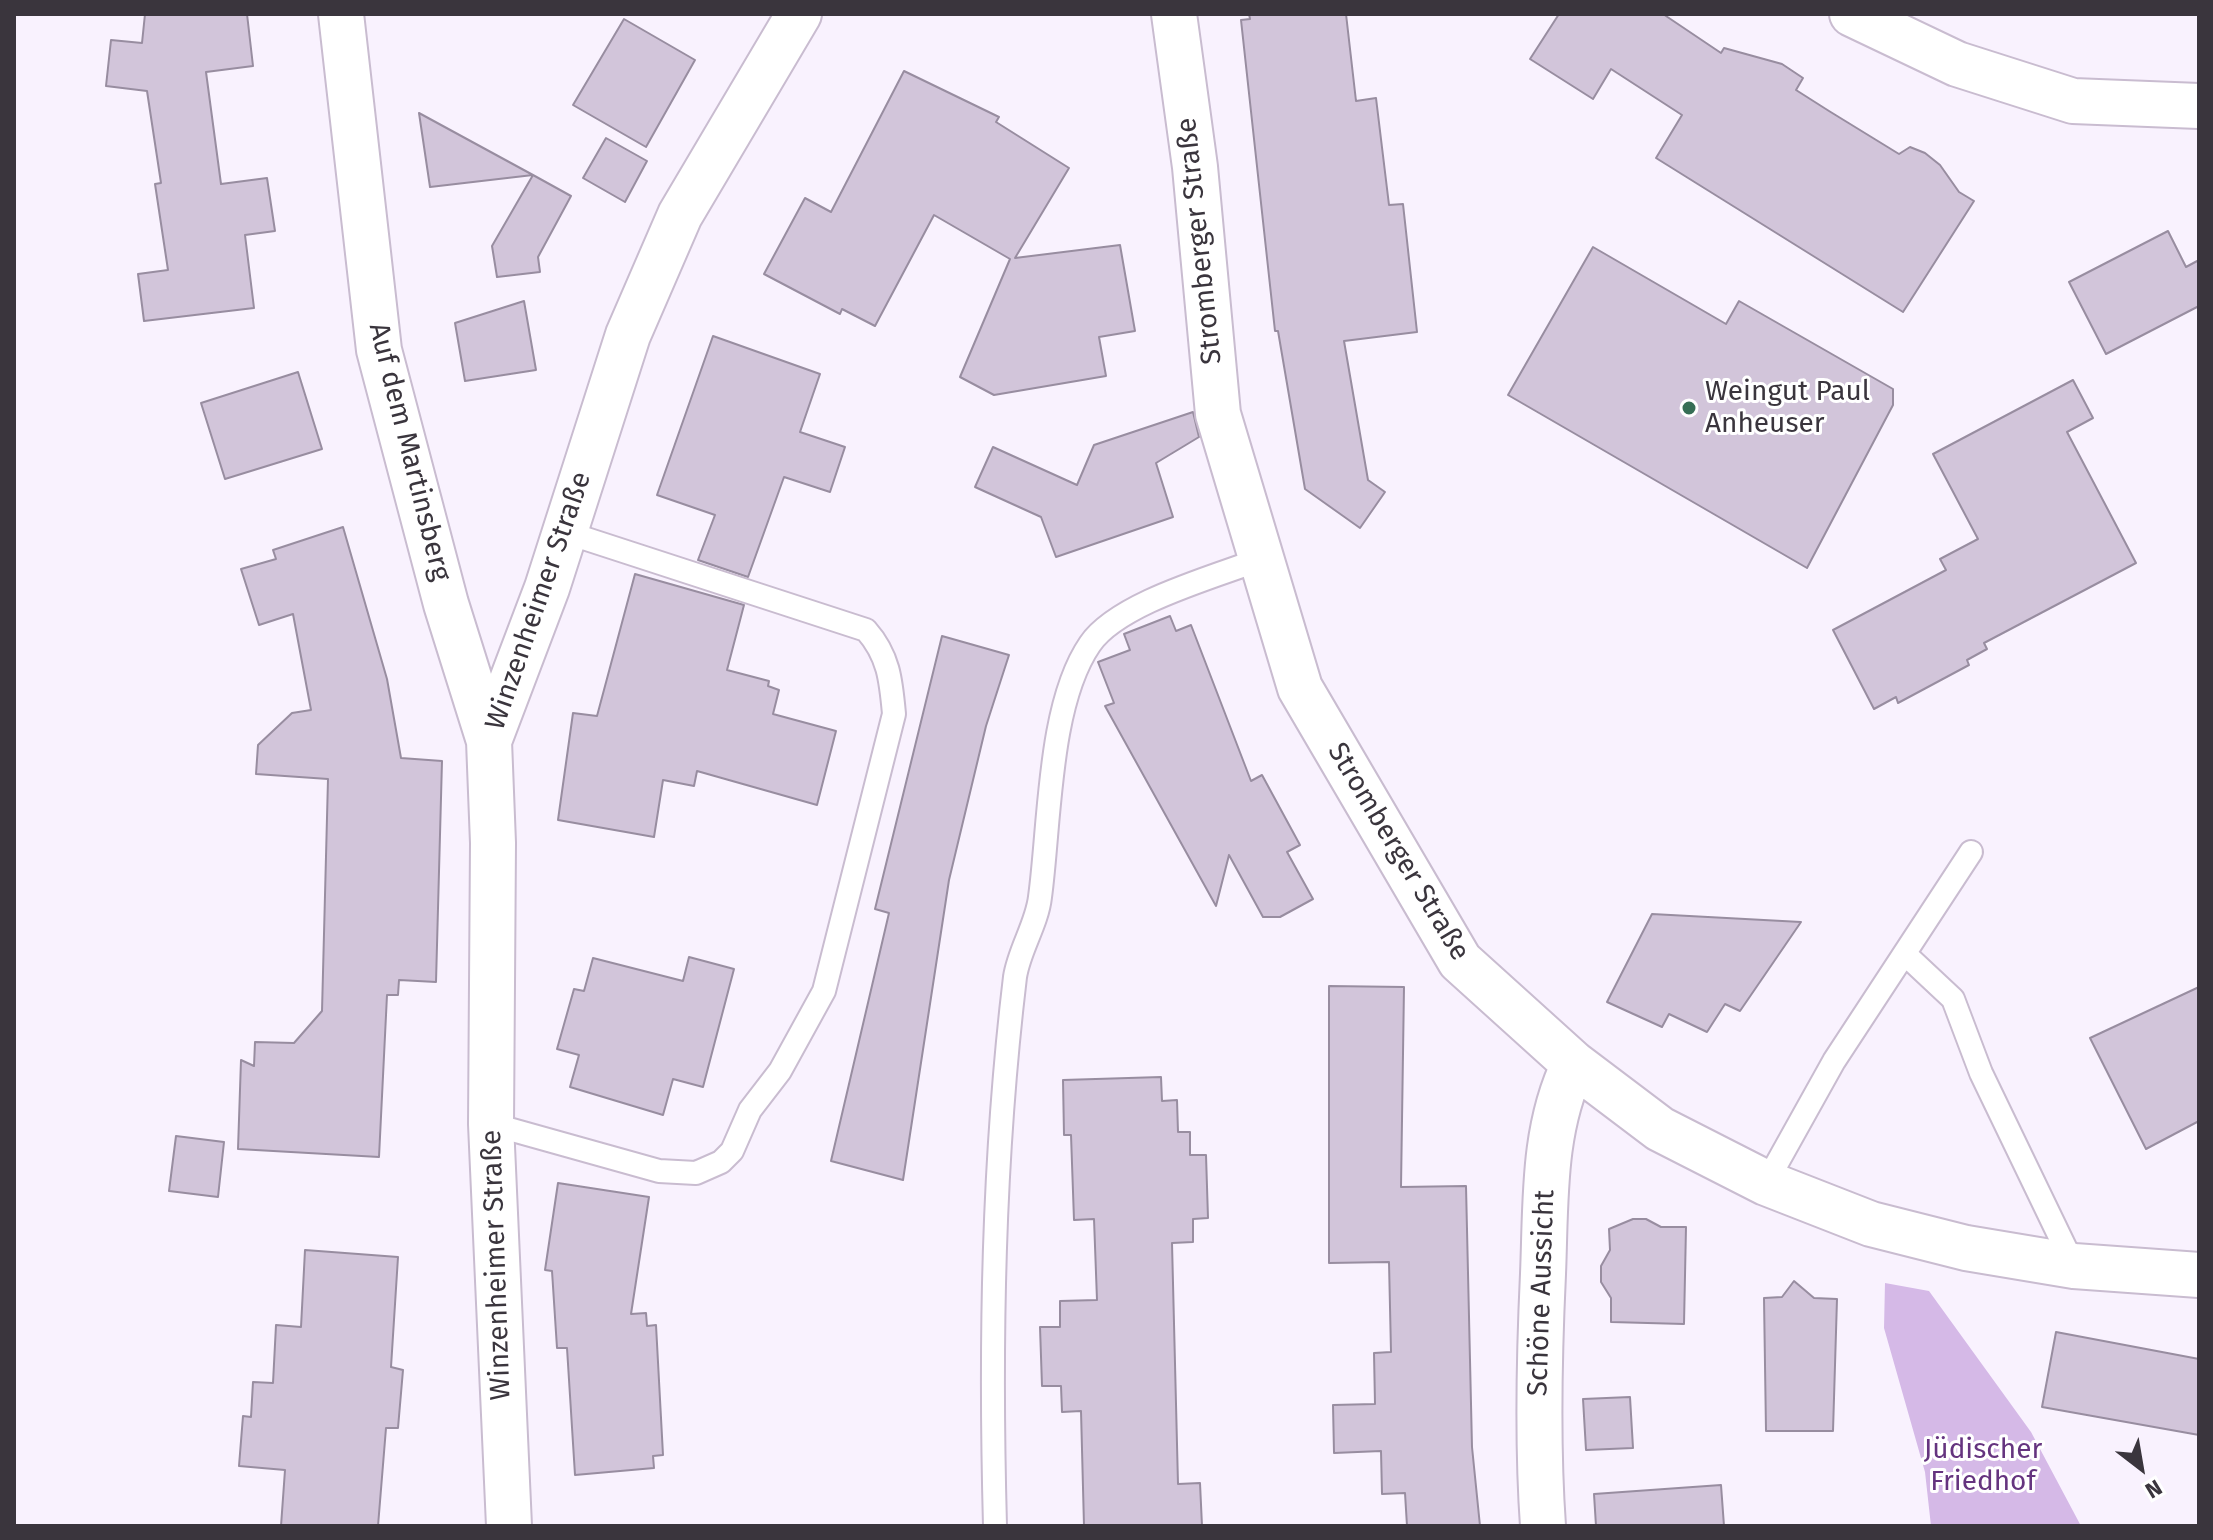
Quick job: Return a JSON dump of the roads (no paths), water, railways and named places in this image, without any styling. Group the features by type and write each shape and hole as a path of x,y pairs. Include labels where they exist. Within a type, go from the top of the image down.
{"street":[{"name":"Auf dem Martinsberg","path":"341,14 379,350 446,604 489,741"},
{"name":"Winzenheimer Straße","path":"509,1526 491,1124 493,843 489,741 565,532 628,335 680,215 799,14"},
{"name":"Stromberger Straße","path":"1174,14 1195,167 1218,414 1261,559 1300,688 1460,961 1574,1064 1660,1129 1766,1183 1871,1224 1966,1248 2074,1266 2199,1275"},
{"path":"1852,14 1957,64 2073,101 2199,106"},
{"name":"Schöne Aussicht","path":"1543,1526 1538,1401 1547,1163 1562,1088 1574,1064"}],"lane":[{"path":"491,1124 659,1171 696,1173 721,1162 732,1151 750,1110 780,1071 824,991 894,714 890,671 880,646 866,630 565,532"},
{"path":"995,1526 993,1299 1002,1099 1016,972 1040,901 1056,751 1072,682 1091,642 1126,612 1261,559"},
{"path":"1766,1183 1834,1061 1971,852"},
{"path":"1906,955 1953,999 1981,1073 2074,1266"}],"place":[{"name":"Weingut Paul Anheuser","path":"1689,408"}],"park label":[{"name":"Jüdischer Friedhof","path":"1983,1466"}]}
